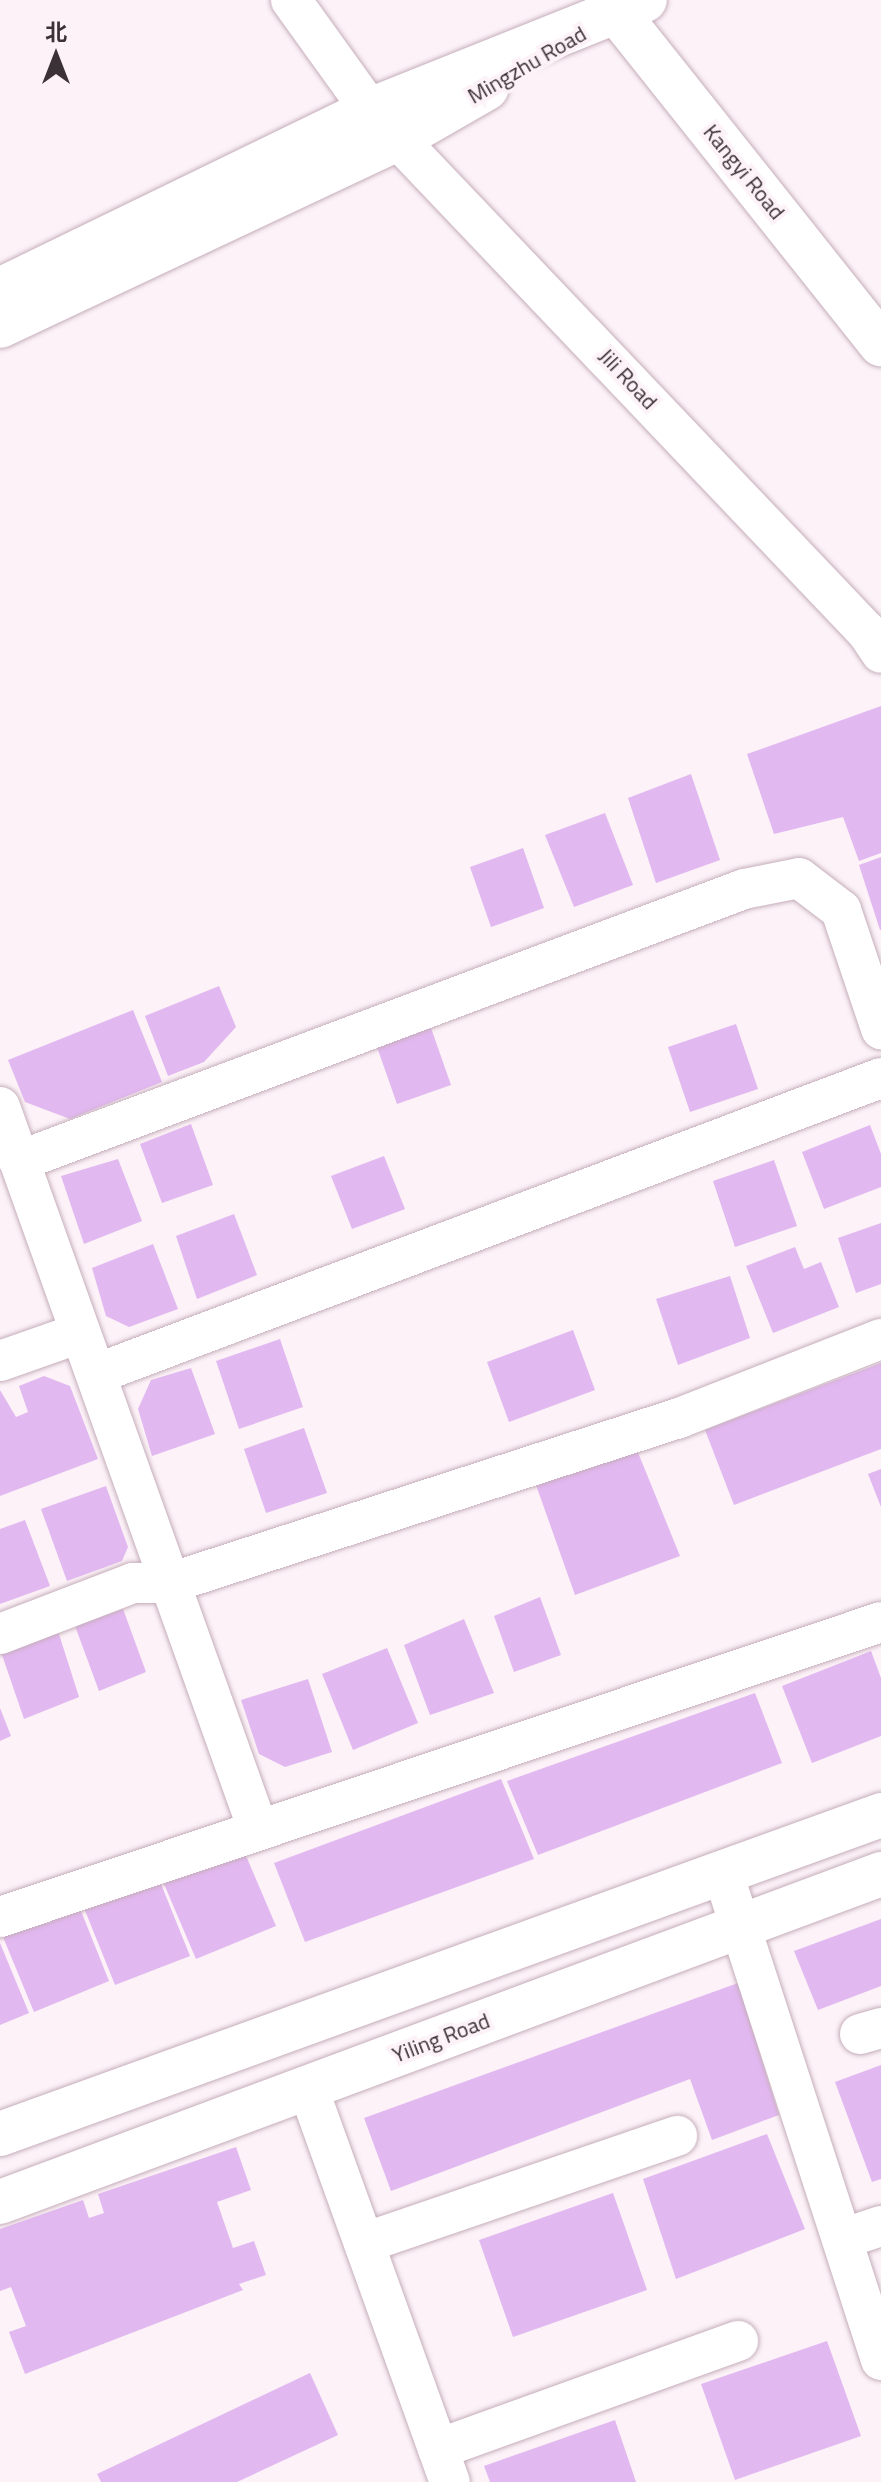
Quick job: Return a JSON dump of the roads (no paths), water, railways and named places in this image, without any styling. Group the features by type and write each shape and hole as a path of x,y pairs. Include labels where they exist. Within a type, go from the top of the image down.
{"street":[{"name":"Jili Road","path":"291,0 385,124 867,632 881,653"},
{"name":"Mingzhu Road","path":"0,326 385,124 623,4"},
{"name":"Kangyi Road","path":"623,4 881,344"},
{"name":"Mingzhu Road","path":"0,290 385,124"},
{"path":"19,1161 744,889 799,878 841,910 881,1029"},
{"path":"96,1374 881,1078"},
{"path":"0,1107 258,1829"},
{"path":"0,1361 80,1333"},
{"path":"0,1634 133,1583 170,1583 679,1418 881,1339"},
{"path":"0,1917 881,1622"},
{"path":"0,2134 881,1815"},
{"path":"723,1873 881,2360"},
{"name":"Yiling Road","path":"0,2202 881,1874"},
{"path":"308,2088 444,2465 738,2341"},
{"path":"364,2243 677,2136"},
{"path":"842,2239 881,2226"}]}
